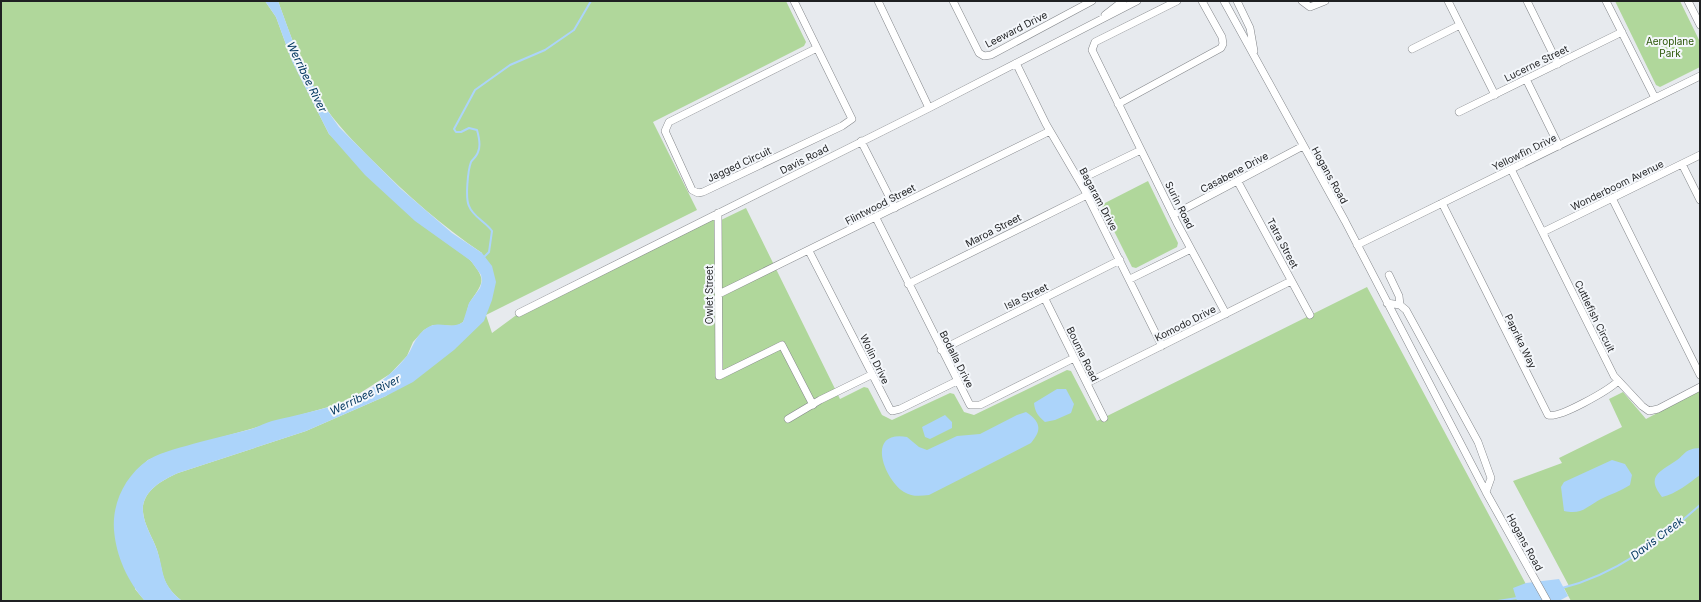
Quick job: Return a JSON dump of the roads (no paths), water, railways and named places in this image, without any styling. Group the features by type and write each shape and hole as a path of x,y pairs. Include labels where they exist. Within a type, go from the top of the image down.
{"street":[{"name":"Jagged Circuit","path":"794,1 817,48 852,120 703,192 698,193 692,190 665,131 669,122 817,48"},
{"path":"878,1 929,108"},
{"name":"Leeward Drive","path":"953,1 979,53 984,56 991,55 1092,1"},
{"name":"Davis Road","path":"1097,21 1123,1"},
{"name":"Davis Road","path":"520,313 929,108 1137,1"},
{"name":"Surin Road","path":"1177,1 1100,39 1093,45 1093,54 1173,215 1226,314"},
{"path":"1118,104 1221,48 1223,44 1222,37 1202,1"},
{"name":"Hogans Road","path":"1224,1 1357,245 1486,492 1547,601"},
{"name":"Hogans Road","path":"1237,1 1250,28 1255,57"},
{"path":"1305,4 1312,7 1325,1"},
{"path":"1448,1 1494,95"},
{"path":"1527,1 1558,64"},
{"path":"1606,1 1655,98"},
{"path":"1688,1 1700,24"},
{"path":"1412,49 1460,25"},
{"name":"Lucerne Street","path":"1459,112 1622,32"},
{"name":"Bagaram Drive","path":"1016,63 1050,130 1087,195 1162,346"},
{"name":"Yellowfin Drive","path":"1357,245 1700,76"},
{"path":"1526,79 1559,146"},
{"name":"Flintwood Street","path":"719,294 876,218 1050,130"},
{"path":"861,141 895,208"},
{"name":"Casabene Drive","path":"1173,215 1238,182 1303,146"},
{"path":"1079,180 1141,150"},
{"name":"Wonderboom Avenue","path":"1543,232 1700,155"},
{"path":"1682,164 1700,200"},
{"name":"Cuttlefish Circuit","path":"1511,169 1618,381 1648,411 1658,409 1700,387"},
{"name":"Tatra Street","path":"1238,182 1310,315"},
{"name":"Maroa Street","path":"908,284 1087,195"},
{"path":"1612,198 1700,375"},
{"name":"Paprika Way","path":"1442,203 1548,415 1557,415 1605,391 1618,381"},
{"name":"Owlet Street","path":"718,213 719,376 782,345 813,405"},
{"name":"Bodalla Drive","path":"876,218 968,403 972,406 977,406 1074,358"},
{"path":"1130,279 1191,249"},
{"name":"Wolin Drive","path":"809,251 886,405 892,411 900,409 957,381"},
{"name":"Isla Street","path":"941,350 1120,260"},
{"path":"1388,276 1400,296 1400,305"},
{"name":"Komodo Drive","path":"1086,383 1292,281"},
{"name":"Bouma Road","path":"1044,298 1104,418"},
{"path":"1387,303 1400,305 1408,312 1478,442 1491,478 1486,492"},
{"path":"788,419 871,375"}],"water":[{"name":"Werribee River","path":"265,1 278,1 293,42 320,100 339,127 401,189 452,233 482,253 492,266 496,282 492,300 484,321 454,350 413,382 386,396 306,431 178,473 159,483 145,498 143,512 147,527 157,550 164,578 170,589 182,601 145,601 133,586 120,559 114,530 115,510 118,500 127,482 140,466 148,460 167,452 353,399 370,389 394,370 408,354 420,333 424,330 434,325 453,325 463,322 469,303 480,288 482,281 481,275 471,261 415,221 365,175 329,134 292,61 276,17"},
{"path":"1057,389 1066,389 1074,404 1071,413 1055,420 1045,422 1037,414 1034,403"},
{"path":"1026,412 1035,419 1038,426 1037,434 1031,443 929,495 919,496 907,494 897,486 885,467 882,457 882,448 886,441 894,437 907,437 919,447 927,450 957,436 980,434"},
{"path":"945,415 952,422 952,428 930,439 925,437 922,427"},
{"path":"1700,448 1700,475 1677,491 1662,497 1655,484 1656,476 1659,472 1687,451"},
{"path":"1612,460 1625,464 1632,475 1630,485 1580,511 1564,511 1561,487 1564,482"},
{"path":"1559,579 1568,596 1559,601 1517,601 1513,588 1526,583"}],"waterway":[{"path":"483,258 489,252 492,231 471,210 467,197 467,184 470,166 479,147 477,130 469,128 461,132 456,132 454,129 475,90 510,65 545,50 574,30 591,1"},
{"name":"Davis Creek","path":"1562,588 1600,575 1618,566 1653,544 1700,505"},
{"name":"Davis Creek","path":"1498,601 1517,598"}],"park label":[{"name":"Aeroplane Park","path":"1670,46"}]}
